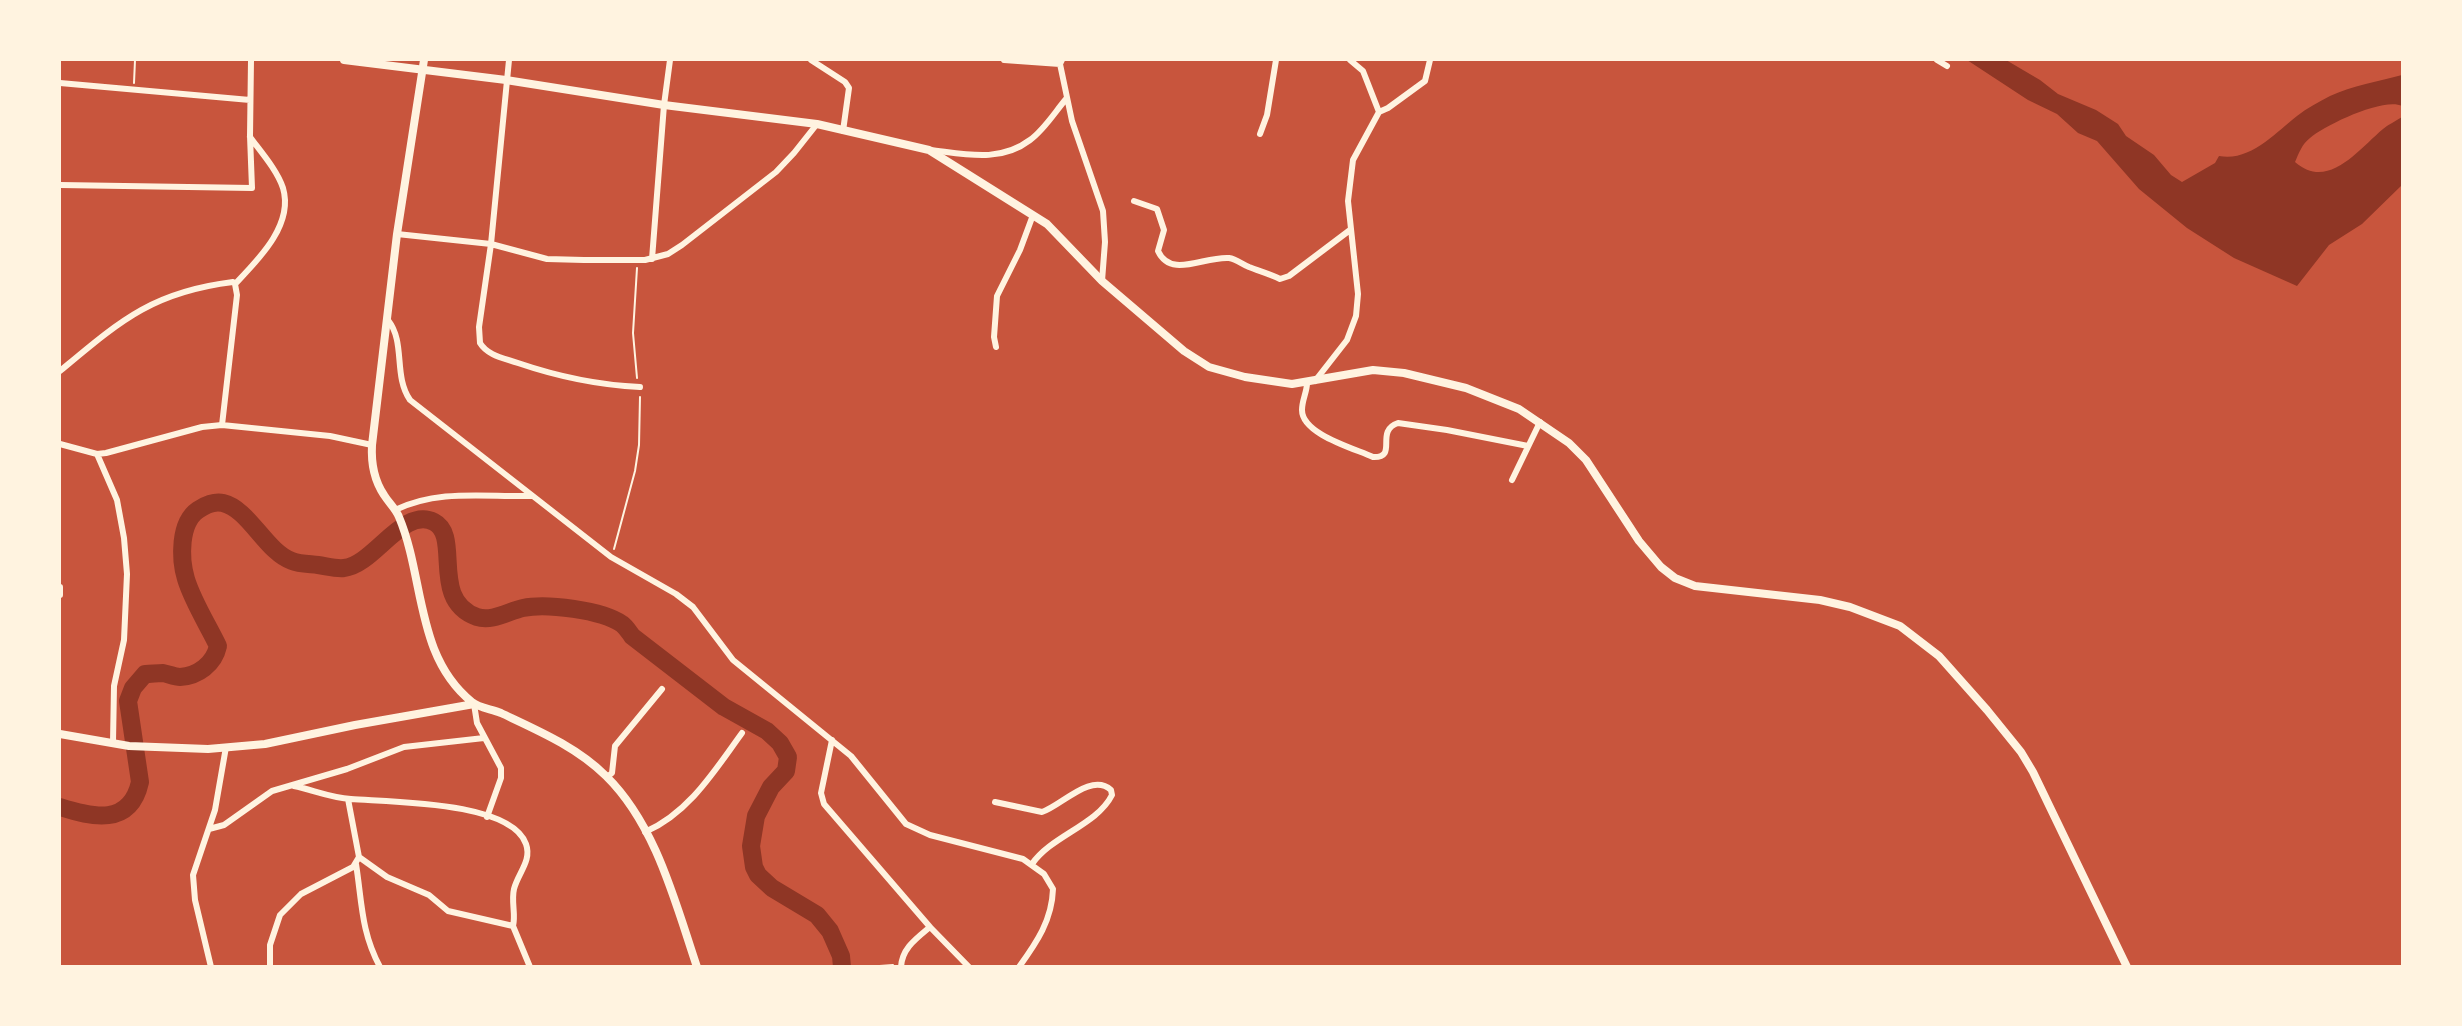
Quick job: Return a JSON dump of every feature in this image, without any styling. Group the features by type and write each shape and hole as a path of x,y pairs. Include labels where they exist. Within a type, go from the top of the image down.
{"street":[{"path":"60,185 252,188 251,60"},
{"path":"344,60 506,80 664,106 817,124 929,150 989,156 1009,152 1031,139 1066,99"},
{"path":"424,60 397,233 372,445 374,474 397,513 408,545 436,658 454,684 474,704 541,732 583,757 607,776 628,803 645,832 668,883 697,967"},
{"path":"509,60 479,339 484,349 492,354 570,380 640,387"},
{"path":"652,259 670,60"},
{"path":"811,60 845,82 849,88 843,131"},
{"path":"1004,60 1061,62 1066,99 1103,211 1105,242 1102,281"},
{"path":"1260,134 1267,115 1276,60"},
{"path":"1350,60 1363,71 1379,112"},
{"path":"1430,60 1425,81 1379,112 1353,160 1348,201 1358,294 1356,316 1348,340 1311,382 1302,409 1307,424 1332,439 1373,457 1384,454 1387,448 1386,432 1398,423 1528,446"},
{"path":"1937,60 1947,66"},
{"path":"60,83 250,100"},
{"path":"397,233 491,244 547,259 652,259 668,254 682,245 760,185 794,153 817,124"},
{"path":"235,284 267,250 279,226 285,203 279,180 250,136"},
{"path":"929,150 1047,223 1102,281 1184,351 1209,367 1267,381 1311,382 1328,376 1373,370 1434,379 1466,387 1519,409 1569,443 1586,460 1639,541 1675,578 1695,586 1820,600 1850,607 1900,626 1939,656 2021,752 2127,967"},
{"path":"1134,201 1157,209 1164,230 1158,251 1161,258 1173,265 1211,258 1233,259 1280,279 1289,276 1350,230"},
{"path":"996,347 994,337 997,296 1020,250 1033,215"},
{"path":"60,371 127,317 151,304 197,288 233,282 235,284"},
{"path":"222,425 237,295 235,284"},
{"path":"388,320 396,335 401,382 410,400 611,556 693,607 733,660 861,766 896,813 912,828 1017,857 1044,874 1053,889 1048,919 1042,933 1019,967"},
{"path":"1512,480 1540,422"},
{"path":"60,444 97,454 202,427 222,425 330,436 372,445"},
{"path":"97,454 117,500 127,575 125,630 112,709 113,742"},
{"path":"397,513 415,500 439,496 531,496"},
{"path":"60,587 60,595"},
{"path":"607,776 612,773 615,746 662,689"},
{"path":"474,704 477,723 498,761 501,778 487,817"},
{"path":"60,734 148,748 226,747 265,744 474,704"},
{"path":"645,832 676,813 697,793 742,733"},
{"path":"209,829 224,825 272,791 347,769 404,747 485,738"},
{"path":"832,740 821,793 824,804 930,927 969,967"},
{"path":"211,967 192,884 220,788 226,747"},
{"path":"995,802 1042,812 1091,785 1101,784 1111,790 1112,795 1106,805 1041,853 1032,864"},
{"path":"294,786 348,799 434,804 487,817 512,828 525,841 529,856 514,889 513,926 530,967"},
{"path":"348,799 358,861 362,919 380,967"},
{"path":"358,861 429,895 448,911 513,926"},
{"path":"270,967 270,945 275,927 286,907 309,889 322,884 358,861"},
{"path":"901,965 907,947 930,927"}],"path":[{"path":"134,91 135,60"},
{"path":"611,556 617,543 639,445 640,387 635,367 633,334 637,261"},
{"path":"866,967 901,965"}],"shaded area":[{"path":"1967,60 2006,60 2058,94 2096,110 2118,124 2126,136 2154,155 2171,175 2182,182 2215,163 2219,156 2241,155 2261,145 2301,113 2330,96 2402,75 2402,106 2382,105 2328,126 2307,140 2295,162 2307,170 2331,170 2402,117 2402,185 2362,224 2329,245 2297,286 2234,258 2187,228 2139,189 2097,141 2078,133 2057,114 2028,100"}],"waterway":[{"path":"60,807 85,814 108,815 128,806 140,782 128,701 133,688 145,674 163,673 180,677 193,674 204,668 216,652 218,646 193,596 183,562 184,532 187,523 198,510 207,505 223,503 241,513 283,556 298,563 338,568 355,565 400,529 422,519 434,522 442,529 446,540 450,583 454,597 463,609 477,617 489,618 523,608 559,607 588,611 613,619 724,707 767,731 780,743 788,757 786,771 771,787 756,816 751,846 754,867 758,875 772,888 817,915 830,931 841,956 842,967"}]}
